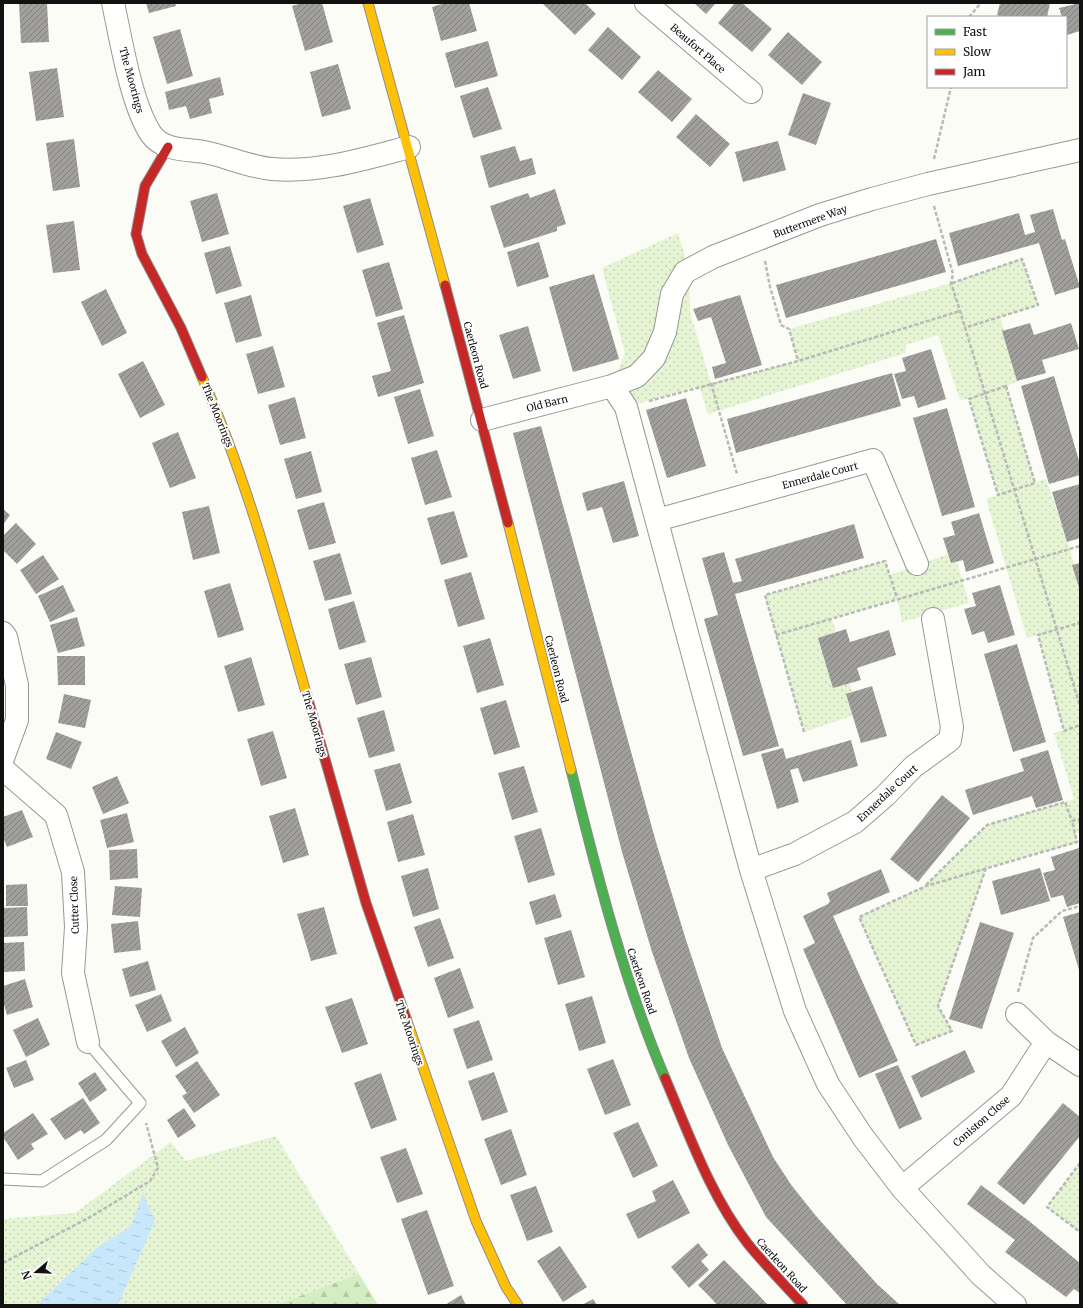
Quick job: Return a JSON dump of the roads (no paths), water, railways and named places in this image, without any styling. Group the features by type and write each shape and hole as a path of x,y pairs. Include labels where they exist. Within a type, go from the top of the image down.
{"main road":[{"name":"Caerleon Road","path":"368,3 409,147 482,420 606,908 655,1054 704,1169 728,1214 748,1244 803,1305"},
{"name":"The Moorings","path":"168,147 145,186 138,211 136,234 142,254 181,328 225,429 257,523 368,910 476,1221 506,1287 518,1305"}],"street":[{"name":"The Moorings","path":"112,3 142,118 152,135 168,147 205,152 270,169 308,170 348,164 409,147"},
{"name":"Beaufort Place","path":"646,3 751,92"},
{"name":"Buttermere Way","path":"612,386 637,376 654,358 665,332 672,294 685,272 713,257 820,215 872,199 928,184 1080,150"},
{"name":"Old Barn","path":"482,420 612,386"},
{"path":"612,386 626,407 751,870 795,1011 828,1084 863,1137 902,1188 981,1274 1015,1305"},
{"name":"Ennerdale Court","path":"657,520 873,460 917,564"},
{"name":"Ennerdale Court","path":"751,870 795,854 855,822 885,796 913,767 950,740 952,727 933,619"},
{"path":"3,633 6,637 17,685 17,720 3,758"},
{"name":"Cutter Close","path":"3,769 56,816 73,872 76,927 73,973 88,1042"},
{"path":"1017,1014 1046,1042 1080,1065"},
{"name":"Coniston Close","path":"902,1188 1011,1096 1046,1042"}],"lane":[{"path":"3,1179 42,1181 106,1140 140,1103 88,1042"}],"water":[{"path":"143,1193 155,1221 118,1305 37,1305 96,1248 131,1226"}]}
